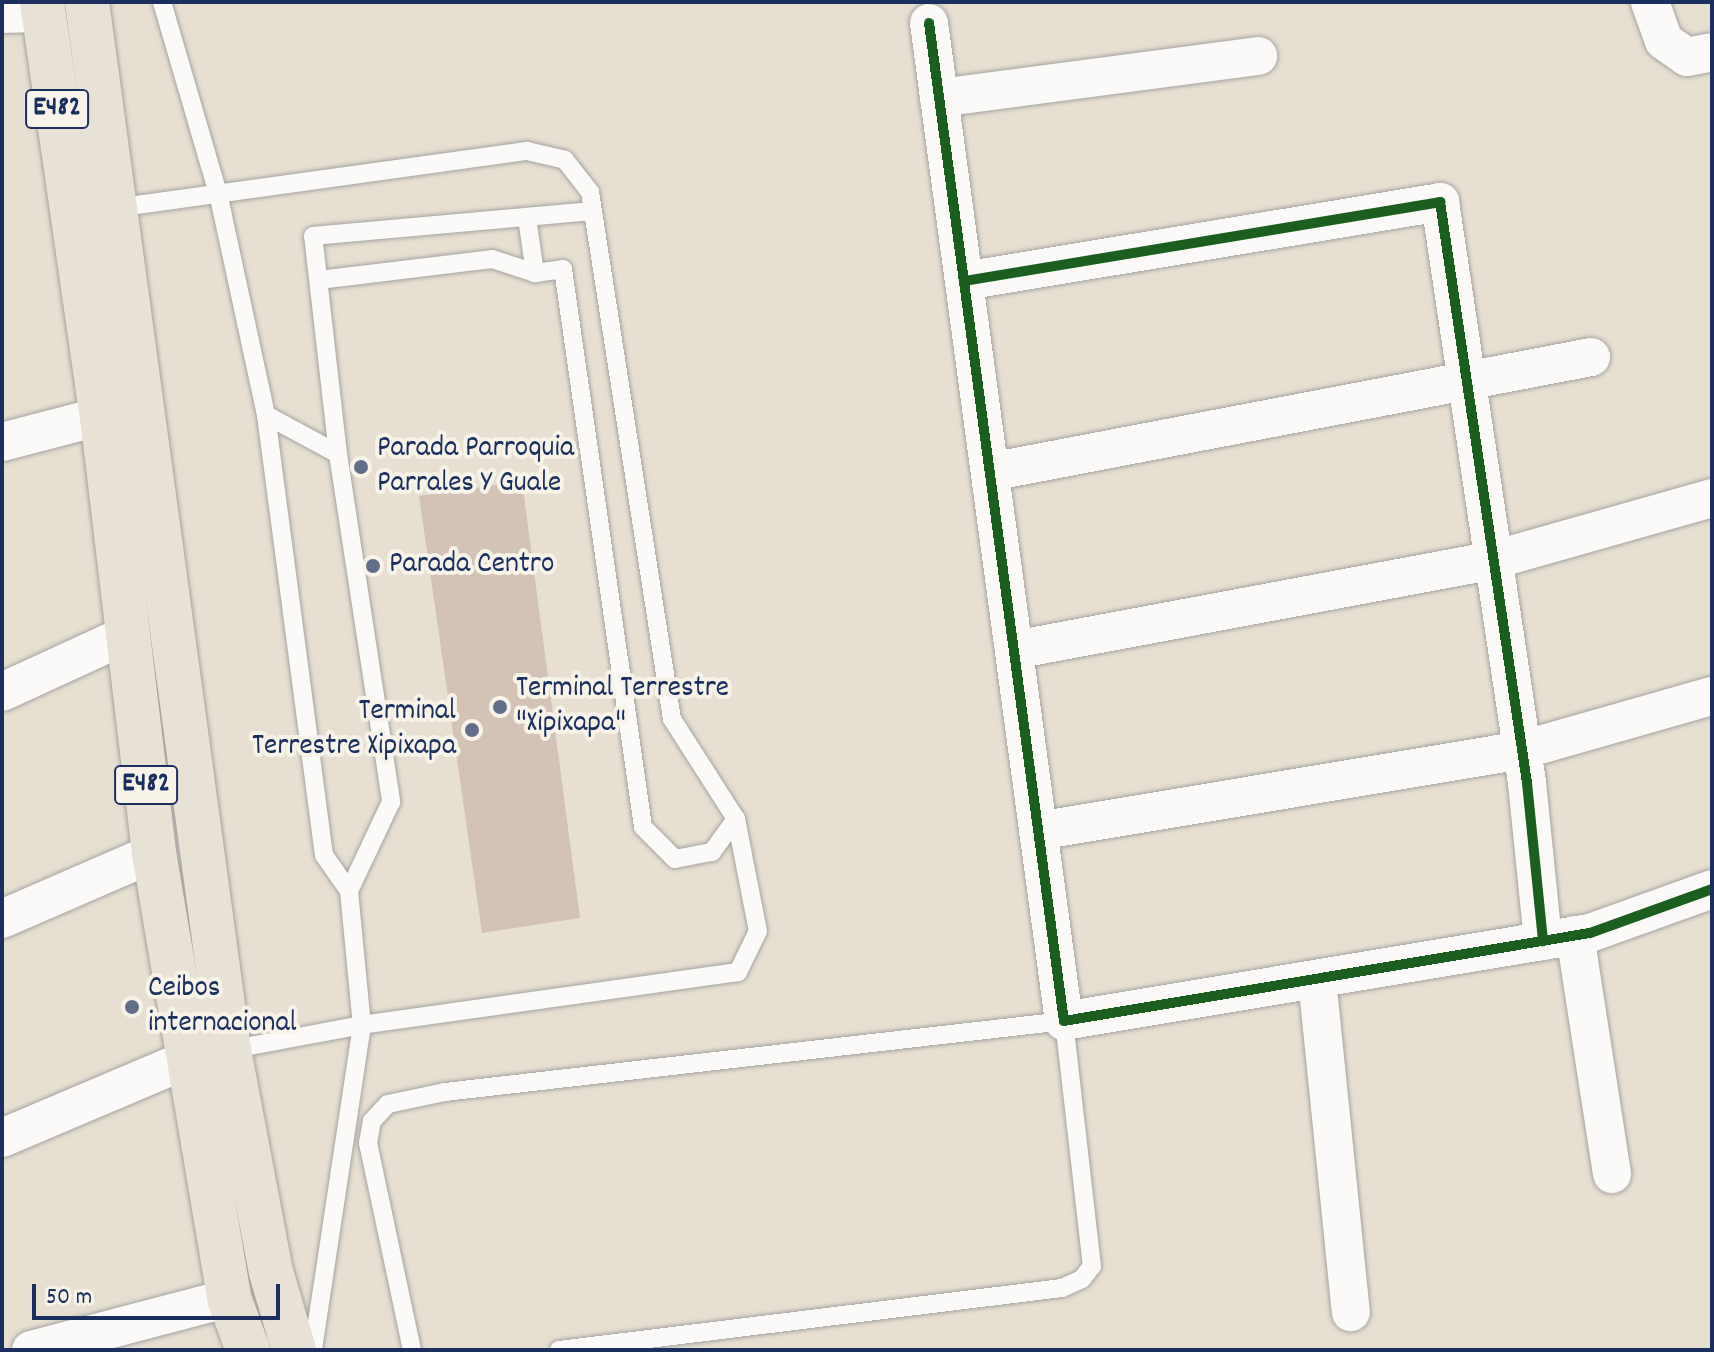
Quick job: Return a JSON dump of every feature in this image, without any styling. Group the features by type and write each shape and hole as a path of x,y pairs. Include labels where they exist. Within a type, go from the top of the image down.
{"highway":[{"name":"E482","path":"87,2 208,1054 229,1298 248,1350"},
{"name":"E482","path":"29,10 102,416 154,853 208,1054 294,1350"}],"street":[{"path":"1650,2 1664,41 1687,57 1712,52"},
{"path":"929,23 1064,1021 1559,938 1712,889"},
{"path":"939,98 1258,56"},
{"path":"964,281 1440,202 1464,382 1522,750 1559,938 1612,1174"},
{"path":"990,472 1591,357"},
{"path":"2,442 102,416"},
{"path":"1014,650 1493,560 1712,498"},
{"path":"2,692 128,634"},
{"path":"1038,831 1522,750 1712,696"},
{"path":"2,919 154,853"},
{"path":"1317,979 1351,1312"},
{"path":"2,1138 208,1054"},
{"path":"31,1350 229,1298"}],"lane":[{"path":"162,2 218,193 266,415 324,855 349,891 362,1025 313,1350"},
{"path":"112,208 527,151 565,160 590,192 672,719 736,819 758,931 738,972 362,1025 208,1054"},
{"path":"349,891 391,802 338,454 313,236 592,211"},
{"path":"527,218 535,273"},
{"path":"319,280 492,259 535,273 563,269 643,827 675,859 712,852 736,819"},
{"path":"266,415 338,454"},
{"path":"412,1350 368,1143 372,1121 388,1104 461,1090 1064,1021 1092,1266 1082,1279 1062,1288 559,1350"}],"building":[{"name":"Terminal Terrestre \"Xipixapa\"","path":"522,481 580,918 482,933 419,496"}],"cycle path":[{"path":"929,23 1064,1021 1590,933 1712,889"},
{"path":"964,281 1440,202 1527,783 1543,941"}],"place":[{"name":"Parada Parroquia Parrales Y Guale","path":"361,467"},
{"name":"Parada Centro","path":"373,566"},
{"name":"Terminal Terrestre \"Xipixapa\"","path":"500,707"},
{"name":"Terminal Terrestre Xipixapa","path":"472,730"},
{"name":"Ceibos internacional","path":"132,1007"}]}
